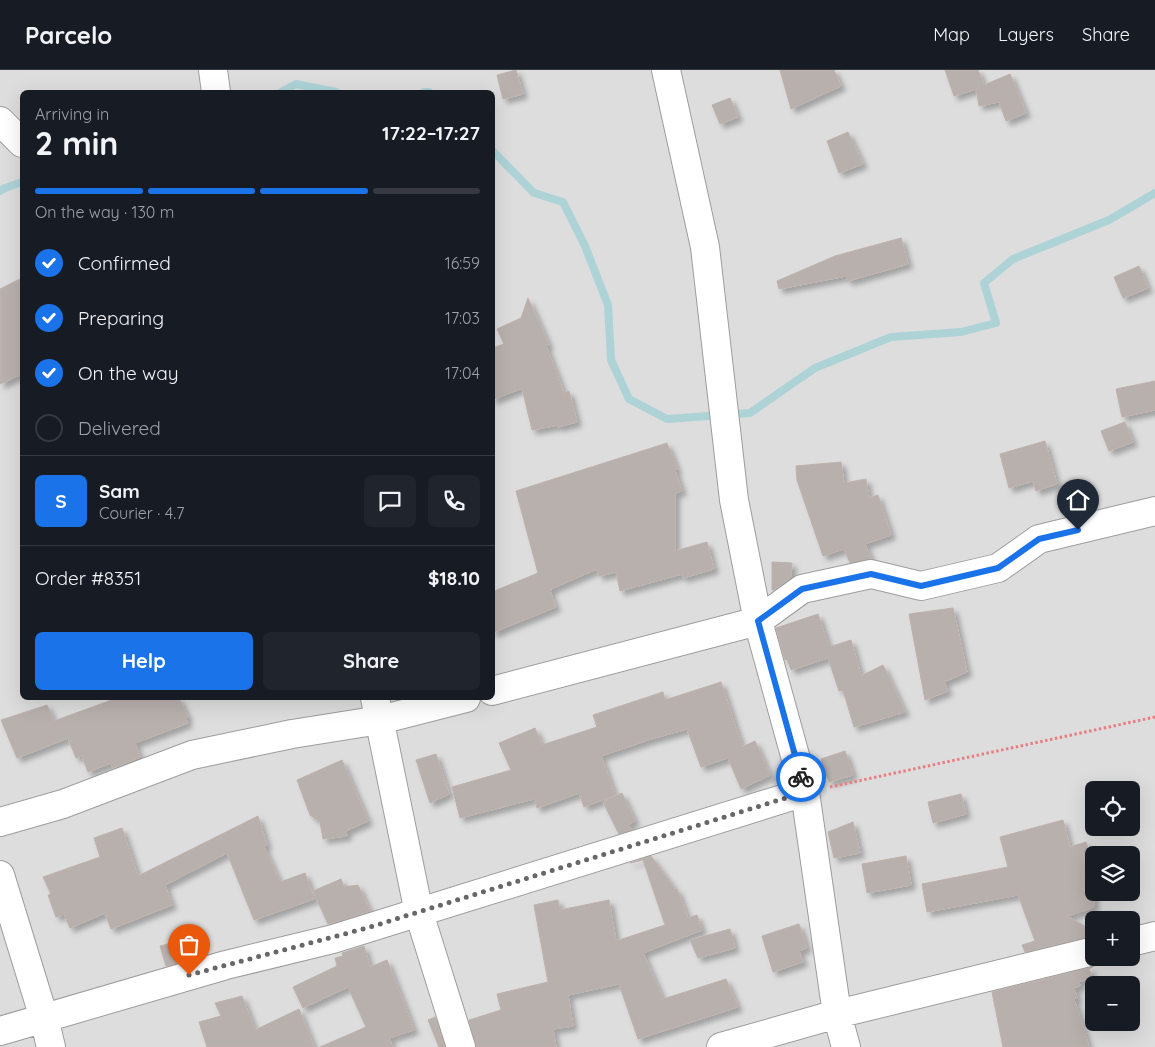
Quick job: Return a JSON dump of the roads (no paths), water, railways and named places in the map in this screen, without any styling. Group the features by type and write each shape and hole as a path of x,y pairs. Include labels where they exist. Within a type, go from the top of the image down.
{"street":[{"path":"213,70 216,90"},
{"path":"666,70 705,247 734,500 758,621 805,792 838,1014 846,1047"},
{"path":"0,121 20,141"},
{"path":"495,690 758,621 802,589 871,574 921,586 931,584 998,568 1039,539 1155,511"},
{"path":"0,822 63,804 192,756 292,734 378,709 450,700"},
{"path":"378,709 419,913 461,1047"},
{"path":"0,1031 226,965 333,939 805,792"},
{"path":"0,875 44,1018 51,1047"},
{"path":"1140,940 1155,936"},
{"path":"721,1047 838,1014 1085,953"}],"waterway":[{"path":"285,90 296,84 326,90"},
{"path":"495,153 534,193 563,202 585,246 608,305 611,360 629,399 667,419 750,413 815,368 891,337 961,332 996,323 984,283 1013,259 1109,220 1155,193"},
{"path":"0,191 20,183"}]}
